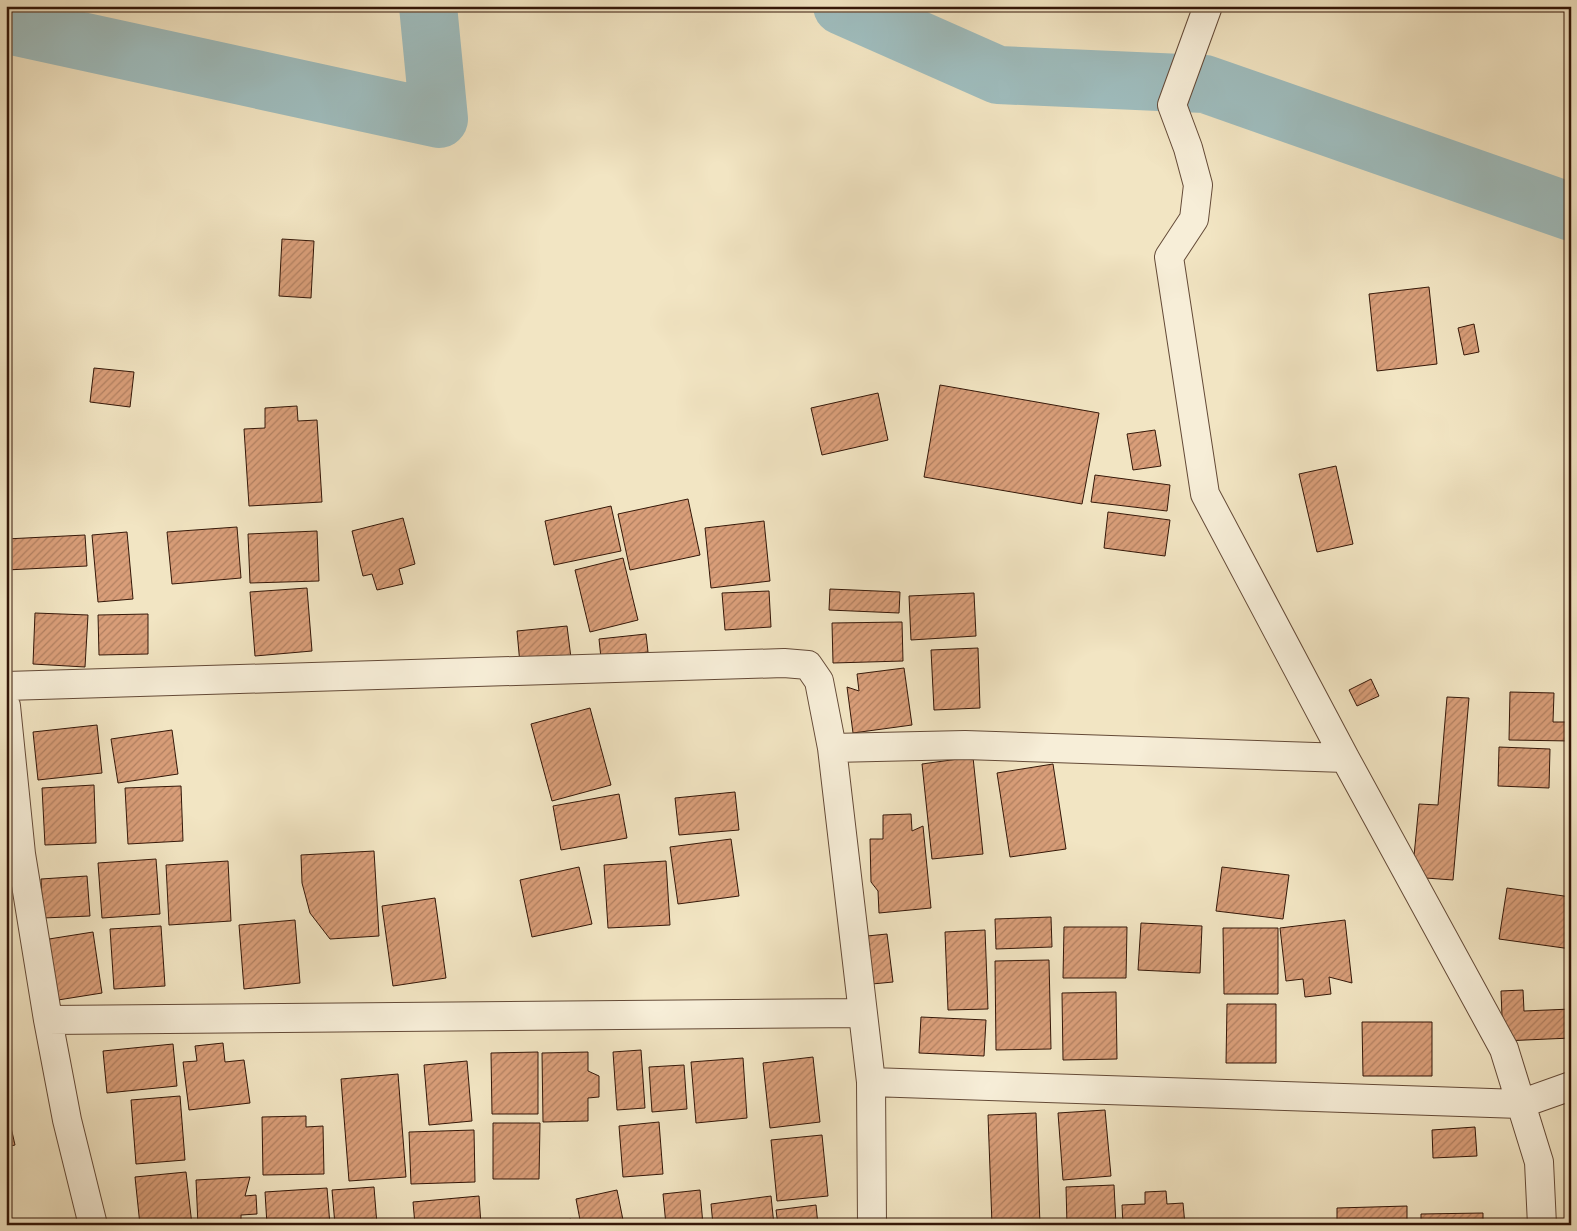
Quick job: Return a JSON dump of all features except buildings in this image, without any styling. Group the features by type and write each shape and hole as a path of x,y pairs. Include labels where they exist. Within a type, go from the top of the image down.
{"street":[{"path":"1208,6 1172,105 1188,148 1198,185 1194,219 1169,257 1205,494 1345,758 1504,1049 1539,1162 1542,1225"},
{"path":"6,686 784,663 808,665 820,681 832,748 871,1082 872,1225"},
{"path":"6,706 21,854 48,1020 66,1120 93,1225"},
{"path":"832,748 965,744 1345,758"},
{"path":"48,1020 862,1013"},
{"path":"871,1082 1520,1104 1571,1086"}],"waterway":[{"path":"9,6 12,26 439,119 428,6"},
{"path":"842,6 998,75 1205,84 1571,212"}]}
